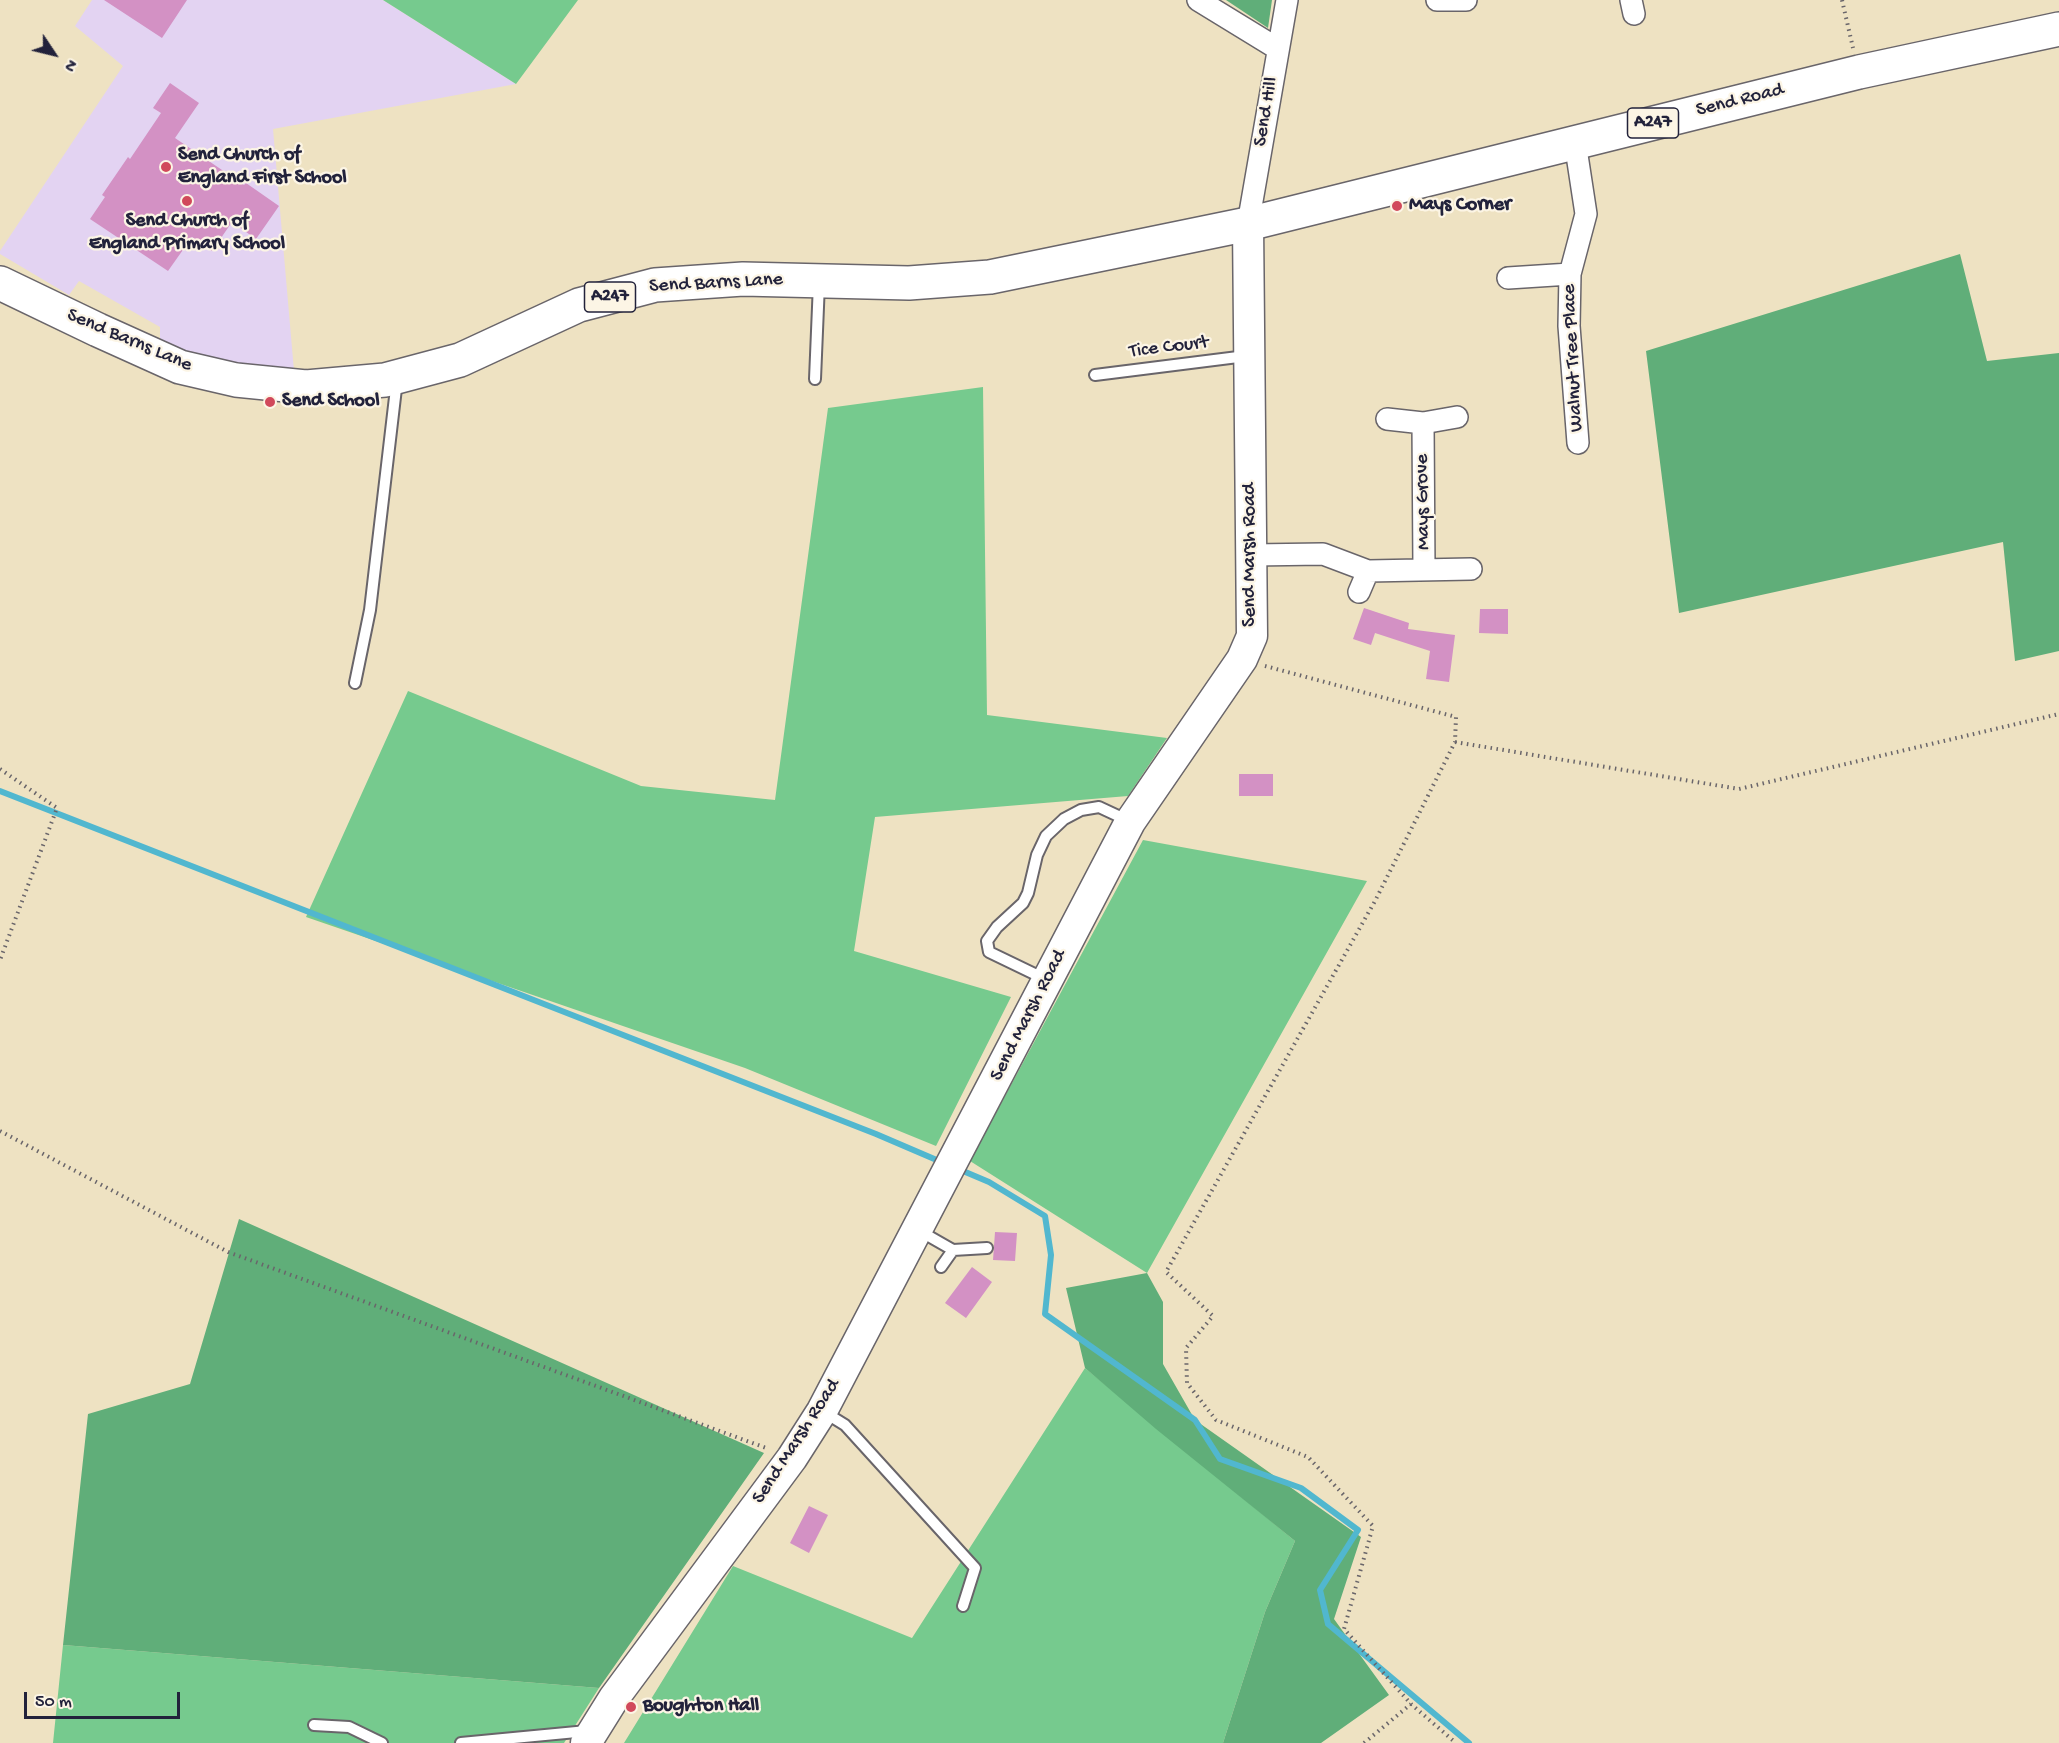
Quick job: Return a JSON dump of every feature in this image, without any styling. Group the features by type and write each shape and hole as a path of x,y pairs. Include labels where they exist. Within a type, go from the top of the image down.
{"main road":[{"name":"Send Road","path":"1248,224 1859,72 2059,29"},
{"name":"Send Barns Lane","path":"0,283 180,367 236,380 306,387 385,380 460,360 579,305 655,285 742,279 909,283 990,277 1248,224"},
{"name":"Send Marsh Road","path":"590,1737 614,1698 792,1458 822,1411 1130,822 1242,659 1252,636 1248,224"}],"street":[{"path":"1198,0 1278,50"},
{"name":"Send Hill","path":"1248,224 1287,0"},
{"path":"1437,0 1466,0"},
{"name":"Walnut Tree Place","path":"1575,142 1586,214 1570,274 1569,326 1578,443"},
{"name":"Walnut Tree Place","path":"1508,278 1570,274"},
{"path":"1387,419 1423,423 1457,417"},
{"name":"Mays Grove","path":"1423,423 1424,570 1471,568"},
{"path":"1252,555 1323,554 1368,571 1424,570"},
{"path":"1359,592 1368,571"}],"lane":[{"path":"814,379 819,280"},
{"name":"Tice Court","path":"1095,375 1248,356"},
{"path":"355,683 370,610 397,377"},
{"path":"1046,980 989,952 987,941 997,927 1023,903 1028,893 1037,855 1046,836 1064,819 1081,810 1099,807 1130,822"},
{"path":"917,1230 953,1250 987,1248"},
{"path":"941,1267 953,1250"},
{"path":"822,1411 845,1425 975,1568 963,1606"},
{"path":"314,1725 349,1727 382,1743"},
{"path":"461,1743 590,1737"}],"path":[{"path":"1842,0 1859,72"},
{"path":"1242,659 1456,717 1455,741 1375,901 1166,1272 1213,1316 1186,1348 1187,1383 1216,1420 1308,1457 1373,1526 1344,1629 1411,1704 1456,1743"},
{"path":"1455,741 1739,789 2059,714"},
{"path":"0,770 57,808 0,960"},
{"path":"0,1131 228,1252 792,1458"},
{"path":"1364,1743 1411,1704"}],"shaded area":[{"name":"Send Church of England First School","path":"92,0 383,0 516,84 273,129 294,371 211,360 160,344 160,327 79,281 69,295 0,254 123,66 75,26"}],"green space":[{"path":"383,0 578,0 516,84"},
{"path":"1226,0 1272,0 1268,28"},
{"path":"1960,254 1987,361 2059,353 2059,651 2015,661 2003,542 1679,613 1646,351"},
{"path":"983,387 987,715 1167,738 1128,796 875,817 854,951 1011,997 936,1146 745,1068 306,917 408,691 641,786 775,800 828,408"},
{"path":"1143,840 1367,881 1147,1273 970,1161"},
{"path":"239,1219 764,1453 599,1688 63,1645 88,1414 190,1384"},
{"path":"1147,1273 1163,1302 1163,1364 1195,1420 1361,1537 1334,1619 1389,1695 1321,1743 1223,1743 1265,1612 1295,1541 1156,1429 1085,1368 1066,1288"},
{"path":"1085,1368 1295,1541 1265,1612 1223,1743 624,1743 733,1566 912,1638"},
{"path":"63,1645 599,1688 564,1743 53,1743"}],"building":[{"path":"104,0 187,0 162,38"},
{"name":"Send Church of England Primary School","path":"170,83 199,103 175,138 279,206 256,239 232,222 212,251 192,237 168,271 90,219 105,197 102,195 161,113 153,108"},
{"path":"1364,608 1409,623 1408,629 1455,635 1449,682 1426,679 1430,651 1375,633 1371,645 1353,639"},
{"path":"1480,609 1508,609 1508,634 1479,633"},
{"path":"1239,774 1273,774 1273,796 1239,796"},
{"path":"995,1232 1017,1233 1015,1261 993,1260"},
{"path":"972,1267 992,1282 966,1318 945,1303"},
{"path":"809,1506 828,1515 809,1553 790,1543"}],"waterway":[{"path":"0,791 876,1134 939,1161"},
{"path":"963,1171 989,1182 1045,1216 1051,1255 1045,1314 1195,1420 1220,1459 1301,1488 1358,1530 1320,1590 1328,1624 1469,1743"}],"place":[{"name":"Send Church of England First School","path":"166,167"},
{"name":"Send Church of England Primary School","path":"187,201"},
{"name":"Mays Corner","path":"1397,206"},
{"name":"Send School","path":"270,402"},
{"name":"Boughton Hall","path":"631,1707"}]}
